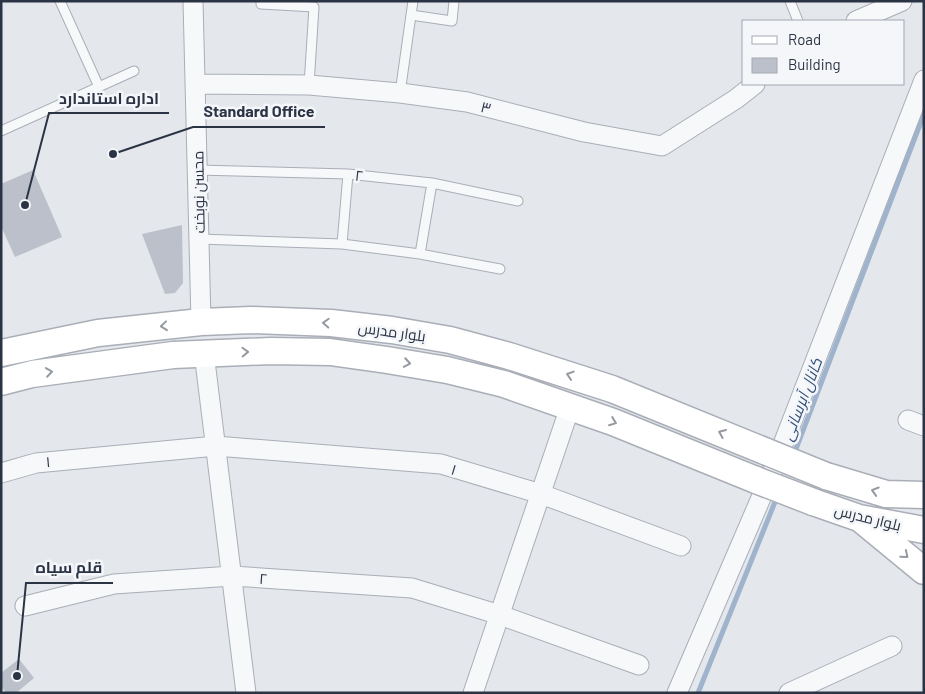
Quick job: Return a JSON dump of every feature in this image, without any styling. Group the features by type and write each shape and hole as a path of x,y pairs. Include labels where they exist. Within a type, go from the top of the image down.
{"street":[{"name":"محسن نوبخت","path":"193,1 201,322"},
{"path":"858,20 902,1"},
{"path":"677,693 774,470 924,80"},
{"name":"۳","path":"195,84 309,85 400,93 467,102 584,132 662,146 736,99 754,85"},
{"name":"بلوار مدرس","path":"1,353 98,333 201,322 251,320 332,323 392,330 450,340 612,388 826,476 886,494 924,495"},
{"path":"201,322 246,693"},
{"name":"بلوار مدرس","path":"1,382 41,372 173,355 271,351 330,352 387,360 447,370 504,384 613,422 756,480 859,518 924,530"},
{"path":"473,693 570,407"},
{"name":"۱","path":"1,473 36,462 216,446 441,464 541,494 681,546"},
{"path":"859,518 924,571"},
{"name":"۲","path":"25,606 114,584 232,576 412,588 500,615 639,666"},
{"path":"789,693 892,646"}],"lane":[{"path":"60,1 99,87"},
{"path":"261,1 261,4 314,4 309,85"},
{"path":"400,93 413,1"},
{"path":"411,15 452,21 454,1"},
{"path":"790,1 798,20"},
{"path":"1,131 134,71"},
{"name":"۲","path":"198,170 348,174 432,183 518,201"},
{"path":"342,244 348,174"},
{"path":"420,254 432,183"},
{"path":"199,239 342,244 420,254 500,269"}],"building":[{"path":"33,170 62,237 15,257 1,226 1,184"},
{"path":"182,225 183,283 175,293 165,294 142,234"},
{"path":"19,659 34,678 16,693 6,693 1,686 1,673"}],"waterway":[{"name":"کانال آبرسانی","path":"794,454 924,114"},
{"name":"کانال آبرسانی","path":"698,693 777,497"}],"place":[{"name":"Standard Office","path":"113,154"},
{"name":"اداره استاندارد","path":"25,205"},
{"name":"قلم سیاه","path":"17,676"}]}
